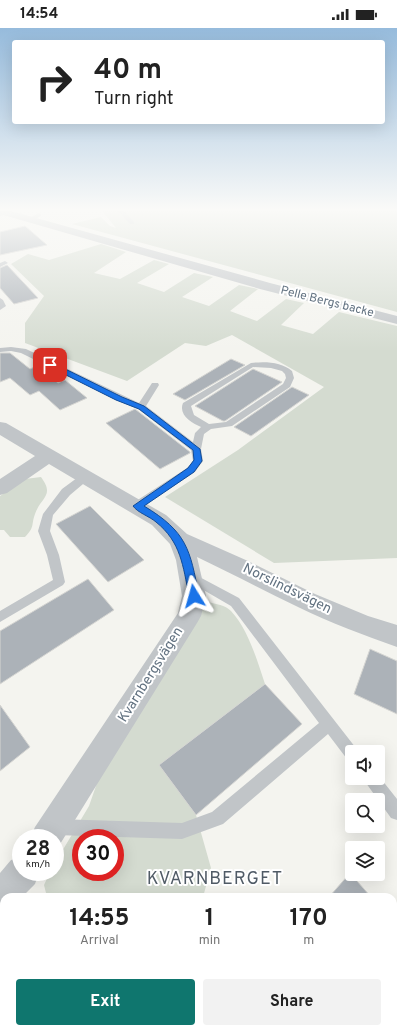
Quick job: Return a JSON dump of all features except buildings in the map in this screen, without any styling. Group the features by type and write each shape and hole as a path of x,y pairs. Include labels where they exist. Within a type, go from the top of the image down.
{"street":[{"name":"Pelle Bergs backe","path":"171,258 265,286 397,320"},
{"name":"Kvarnbergsvägen","path":"0,427 159,520 179,540 192,578 194,596 189,616 51,829"},
{"path":"2,484 48,456"},
{"name":"Norslindsvägen","path":"179,540 240,567 307,601 362,624 397,636"}],"lane":[{"path":"0,300 2,306 0,308"},
{"path":"0,350 11,349 23,351 119,398 141,407 196,449"},
{"path":"137,506 191,470 198,461 196,449 200,433 208,427 228,424 286,384 289,381 290,376 279,366 261,363 251,365 186,405 186,410 189,417 208,427"},
{"path":"141,407 155,385"},
{"path":"0,617 59,582 53,555 44,531 46,520 48,514 66,492 85,477"},
{"path":"192,578 235,602 345,745"},
{"path":"64,832 182,831 217,818 329,724"},
{"path":"376,785 397,812"}],"shaded area":[{"path":"21,258 42,258 49,260 56,258 117,258 94,273 120,279 154,260 169,264 137,283 164,292 194,273 213,277 182,297 209,306 239,285 258,289 230,311 257,321 286,299 304,303 281,325 313,334 339,312 397,326 397,558 274,563 165,497 238,450 324,387 232,335 206,346 185,343 127,381 25,343 25,323 44,296 11,264"},
{"path":"197,258 397,258 397,312"},
{"path":"41,477 47,488 47,493 35,514 30,531 25,537 10,537 4,530 0,530 0,496 25,479"},
{"path":"208,602 229,609 237,618 247,636 265,684 159,765 196,815 211,868 204,893 46,893 44,885 46,881 64,881 64,848 72,834 72,881 124,881 124,829 75,829 89,806 97,783 199,607"}],"district":[{"name":"KVARNBERGET","path":"215,879"}],"route":[{"path":"50,365 141,407 196,449 198,461 191,470 137,506 159,520 179,540 192,578 194,596"}]}
